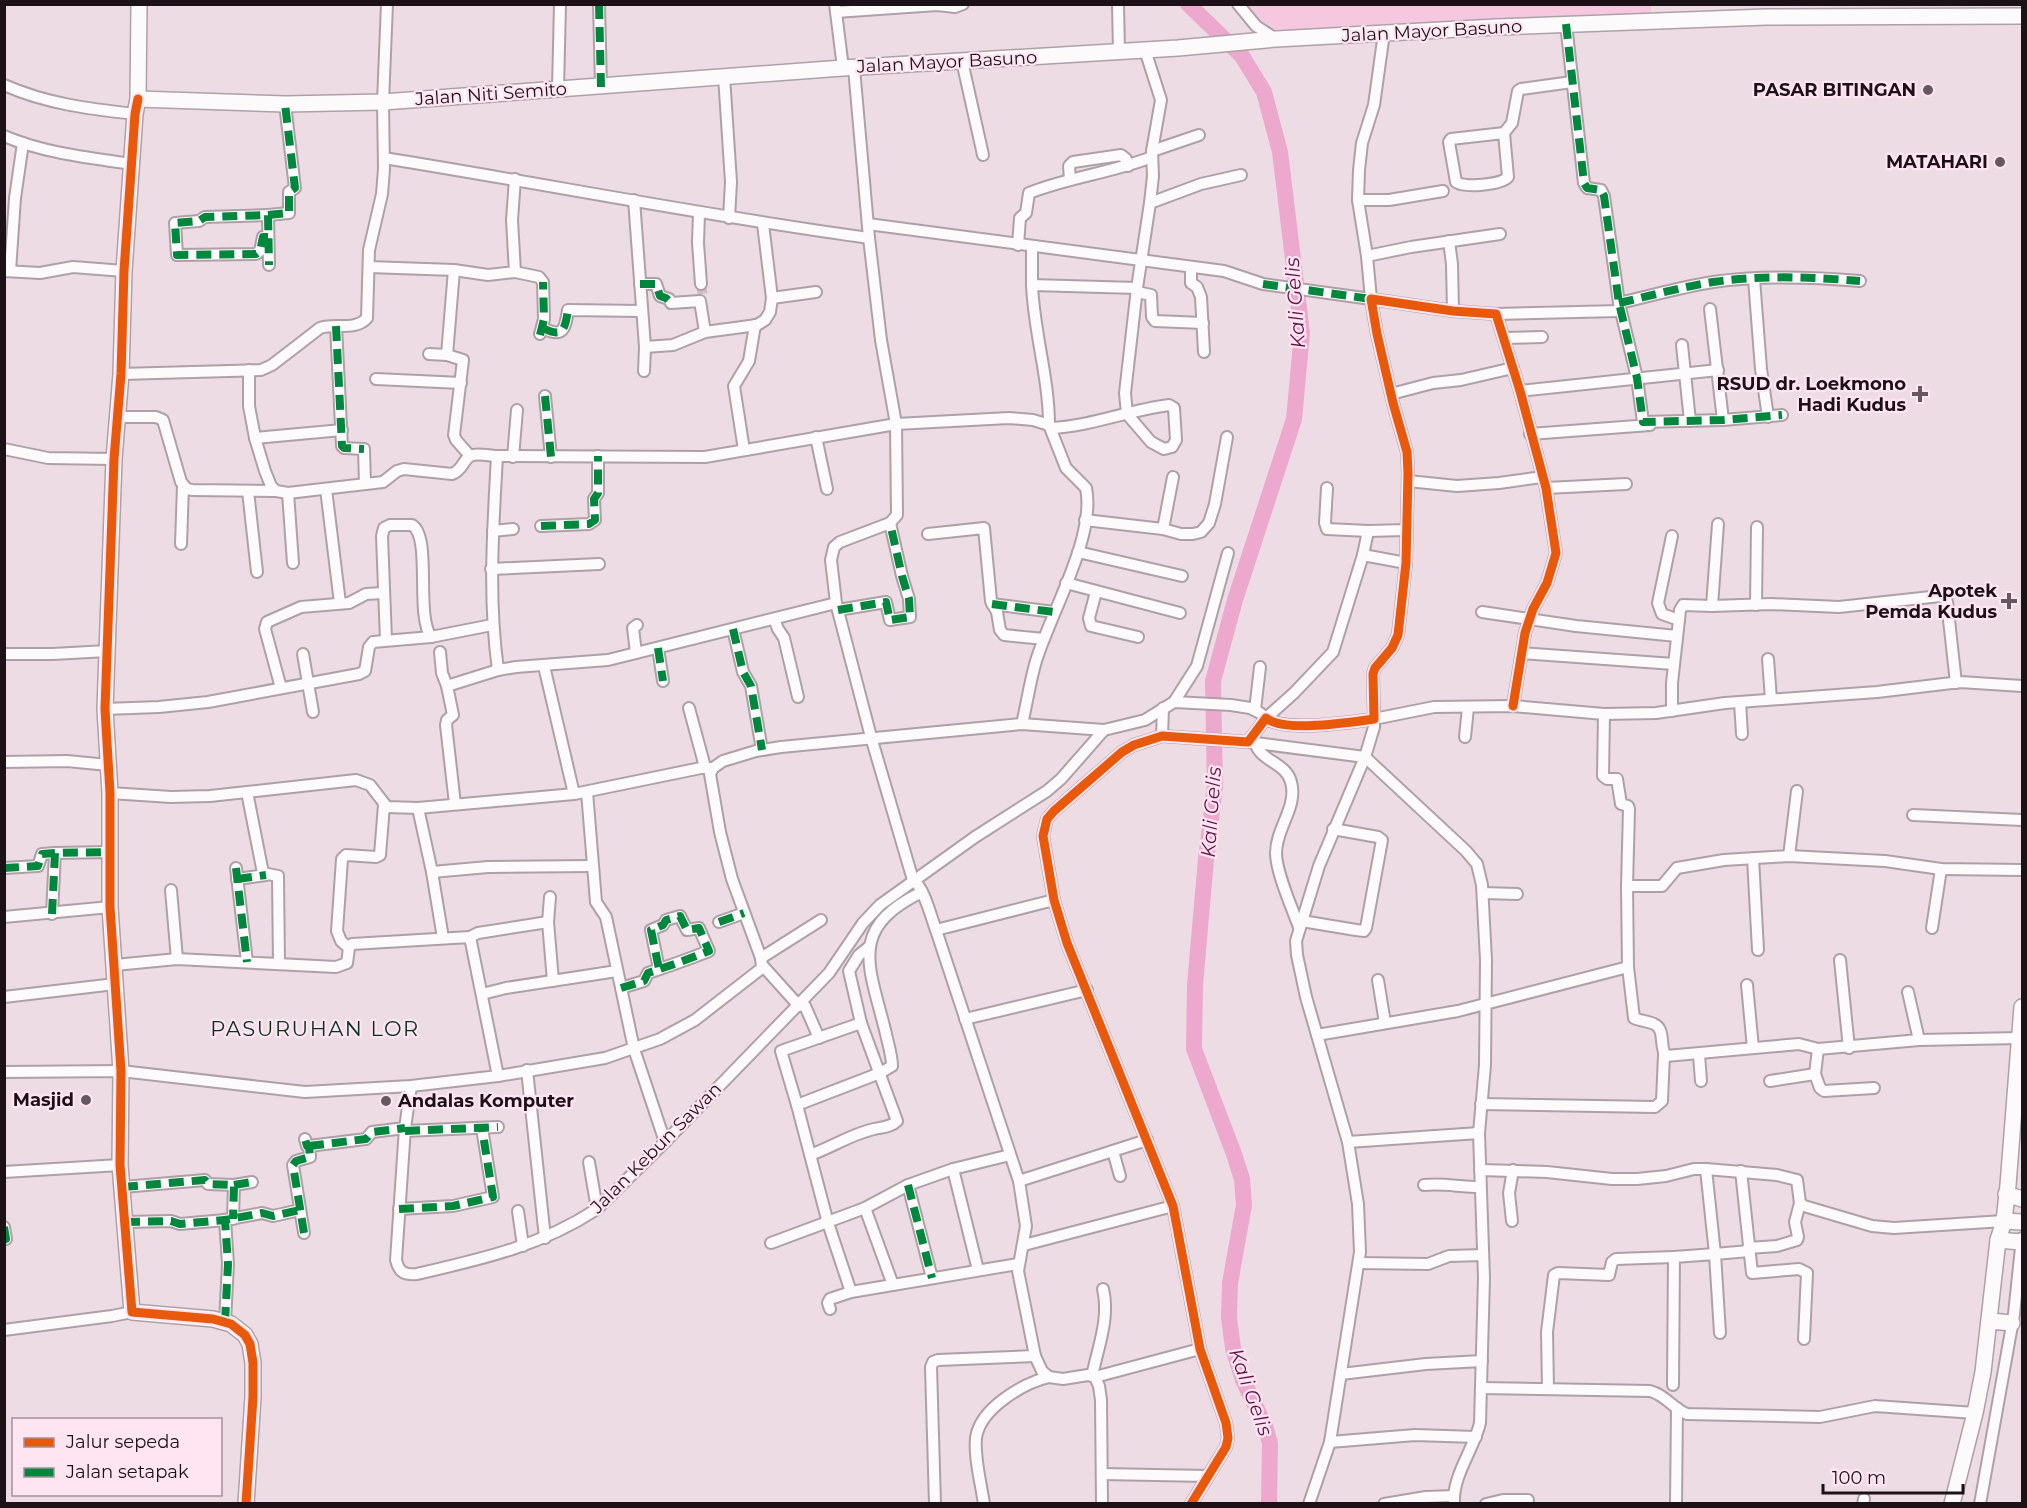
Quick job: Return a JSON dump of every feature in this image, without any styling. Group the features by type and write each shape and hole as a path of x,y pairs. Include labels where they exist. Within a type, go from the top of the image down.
{"main road":[{"path":"139,4 138,99 124,271 121,374 114,459 105,709 110,793 110,907 121,1071 120,1166 132,1304 225,1322 245,1335 252,1354 253,1396 246,1503"},
{"name":"Jalan Mayor Basuno","path":"848,68 1178,48 1273,39 1766,11 2022,16"},
{"name":"Jalan Niti Semito","path":"138,99 285,104 383,102 848,68"},
{"path":"1952,1503 1975,1413 1990,1321 1998,1240 2004,1221 2006,1194 2019,1115 2022,1007"},
{"path":"2006,1194 2022,1199"},
{"path":"2004,1221 2022,1222"},
{"path":"1998,1240 2022,1241"},
{"path":"1990,1321 2012,1323"}],"street":[{"path":"121,374 267,368 315,331 326,326 360,324 367,318 371,239 382,194 387,4"},
{"path":"558,89 560,4"},
{"path":"599,4 601,87"},
{"path":"963,4 955,7 937,5 836,8 848,68 881,340 896,424 897,515 890,523 840,542 834,547 831,560 837,607 871,737 918,886 936,930 1019,1181 1025,1216 1023,1245 1018,1264 1019,1280 1035,1356 1042,1371 1049,1377"},
{"path":"1118,4 1119,51"},
{"path":"1238,4 1256,26 1273,39"},
{"path":"1566,24 1584,183 1587,188 1601,190 1604,196 1620,307 1637,378 1643,422 1723,422"},
{"path":"1309,1503 1330,1442 1360,1252 1358,1204 1348,1142 1306,997 1296,941 1319,866 1365,757 1374,727 1373,674 1375,668 1392,648 1398,635 1406,563 1407,452 1377,334 1358,200 1362,143 1374,105 1384,33"},
{"path":"183,486 192,490 288,493 386,481 400,470 456,473 470,456 476,454 513,457 705,457 896,424 1009,418 1033,420 1050,427 1095,422 1127,414 1172,406 1176,425 1175,443 1172,447 1164,449 1154,445 1127,414 1125,393 1150,203 1153,176 1152,154 1161,100 1146,50"},
{"path":"962,61 983,155"},
{"path":"724,76 731,182 729,218"},
{"path":"1504,132 1508,177 1506,180 1498,183 1459,185 1456,182 1449,142 1451,140 1458,137 1504,132 1512,123 1518,91 1521,88 1572,82"},
{"path":"4,85 77,108 135,114"},
{"path":"268,237 263,237 260,251 256,254 177,255 175,223 198,221 205,217 289,213 289,192 295,188 285,104"},
{"path":"4,135 23,143 92,159 132,164"},
{"path":"1018,245 1020,218 1026,213 1028,194 1070,180 1128,166 1199,135"},
{"path":"23,143 7,271 40,273 73,267 124,271"},
{"path":"1070,180 1069,166 1073,162 1121,155 1126,159 1128,166"},
{"path":"384,158 763,224 868,238"},
{"path":"1150,203 1201,184 1241,176"},
{"path":"515,179 512,220 515,272"},
{"path":"1358,200 1389,200 1443,191"},
{"path":"634,200 645,347 644,372"},
{"path":"699,213 698,243 701,284"},
{"path":"268,215 270,265"},
{"path":"645,347 673,345 705,332 755,325 762,323 768,317 772,298 763,224"},
{"path":"868,225 1142,260 1224,272 1263,284 1328,294 1453,311 1496,314 1620,307 1712,283 1755,279 1828,278 1860,281"},
{"path":"1367,256 1500,234"},
{"path":"1449,242 1453,311"},
{"path":"1022,724 1036,661 1078,552 1085,520 1086,488 1066,468 1050,427 1049,404 1033,312 1032,247"},
{"path":"369,267 454,270 488,275 515,272 539,277 542,279 544,309 541,332 561,331 565,327 568,310 642,311"},
{"path":"1191,267 1191,283 1197,287 1200,294 1204,352"},
{"path":"447,355 454,270"},
{"path":"1755,279 1761,369 1768,417"},
{"path":"640,284 656,284 660,297 669,299 671,303 701,299 705,332"},
{"path":"1032,285 1137,290 1151,295 1152,319 1155,321 1203,323"},
{"path":"772,298 816,292"},
{"path":"1710,309 1723,422"},
{"path":"1496,314 1520,390 1544,483 1557,553 1547,583 1529,620 1513,706"},
{"path":"744,450 734,386 749,361 755,325"},
{"path":"336,326 342,447 364,449 365,484"},
{"path":"1504,338 1542,337"},
{"path":"1682,345 1690,421"},
{"path":"429,354 447,355 464,360 454,435 456,441 470,456"},
{"path":"1391,394 1433,383 1461,380 1513,368"},
{"path":"249,370 249,406 255,438 268,479 276,491"},
{"path":"1520,390 1718,370"},
{"path":"376,379 461,383"},
{"path":"545,396 550,457"},
{"path":"513,457 517,410"},
{"path":"1530,434 1782,416"},
{"path":"117,417 156,417 163,420 183,486 181,544"},
{"path":"255,438 342,430"},
{"path":"816,437 827,489"},
{"path":"1085,520 1163,529 1181,534 1201,532 1209,523 1215,504 1227,437"},
{"path":"4,449 48,458 114,459"},
{"path":"497,456 491,569 492,625 498,670"},
{"path":"541,526 589,524 595,520 594,499 598,493 598,456"},
{"path":"1163,529 1173,477"},
{"path":"1408,480 1457,486 1544,483 1626,484"},
{"path":"1326,488 1325,528 1368,531 1406,530"},
{"path":"326,489 340,603"},
{"path":"248,491 257,572"},
{"path":"288,493 293,563"},
{"path":"447,686 498,670 516,667 608,660 774,619 837,607 891,601 891,624 910,617 910,615 909,599 890,523"},
{"path":"1712,606 1718,524"},
{"path":"386,640 382,531 390,525 415,526 419,531 425,624 431,637"},
{"path":"1756,605 1757,527"},
{"path":"928,534 984,528 992,604 997,612 1000,630 1004,635 1044,639"},
{"path":"493,531 513,529"},
{"path":"1249,742 1266,718 1333,652 1363,555 1368,531"},
{"path":"1672,536 1658,603 1662,614 1679,620"},
{"path":"1078,552 1182,576"},
{"path":"1178,702 1197,666 1228,553"},
{"path":"1363,555 1406,563"},
{"path":"491,569 599,564"},
{"path":"1066,583 1180,613"},
{"path":"1096,592 1089,618 1091,626 1138,637"},
{"path":"281,688 265,629 267,622 301,607 352,602 366,594 383,593"},
{"path":"1672,711 1674,664 1680,610 1683,606 1771,604 1839,606 1944,597 1947,602 1956,683"},
{"path":"992,604 1054,612"},
{"path":"1482,612 1529,620 1677,636"},
{"path":"774,619 784,638 798,697"},
{"path":"105,709 183,705 308,684 363,672 366,668 370,644 377,641 431,637 492,625"},
{"path":"636,654 632,633 633,628 637,626"},
{"path":"732,629 743,672 751,686 762,750"},
{"path":"658,648 663,681"},
{"path":"4,654 107,651"},
{"path":"441,652 442,673 453,715 447,720 446,725 455,804"},
{"path":"1522,653 1674,664"},
{"path":"303,654 313,712"},
{"path":"1768,659 1771,699"},
{"path":"544,666 574,794"},
{"path":"1255,710 1260,667"},
{"path":"110,793 190,797 356,780 370,785 384,805 393,808 418,808 587,792 709,768 723,761 762,750 871,737 1022,724 1104,730 1145,720 1163,708 1178,702 1231,705 1255,710 1276,723 1328,725 1434,708 1513,706 1604,714 1656,713 1740,702 1876,692 1956,683 2022,686"},
{"path":"1740,702 1742,734"},
{"path":"688,708 709,768 720,832 732,879 762,962 803,1008 819,1038"},
{"path":"1162,736 1163,708"},
{"path":"1465,737 1468,708"},
{"path":"1481,1104 1655,1107 1662,1101 1664,1055 1658,1027 1636,1020 1633,1016 1626,886 1630,812 1628,806 1621,804 1617,779 1608,779 1603,776 1604,714"},
{"path":"797,1105 891,1068 892,1063 873,976 870,946 873,933 886,915 975,837 1047,791 1061,779 1104,730"},
{"path":"1191,1503 1226,1447 1228,1431 1200,1349 1173,1206 1088,990 1063,933 1054,900 1043,836 1047,819 1122,752 1162,736 1249,742 1365,757 1473,857 1487,892 1485,1065 1479,1133 1483,1255 1480,1422 1459,1477 1454,1500 1426,1497 1384,1503"},
{"path":"1249,742 1286,772 1291,782 1293,793 1276,852 1278,865 1300,924"},
{"path":"4,762 68,761 108,765"},
{"path":"1789,856 1797,791"},
{"path":"247,792 263,871 266,875"},
{"path":"587,792 596,902 606,917 634,1049 665,1142"},
{"path":"349,948 341,941 337,931 342,859 346,855 376,857 380,855 384,805"},
{"path":"418,808 443,938"},
{"path":"1913,815 2022,820"},
{"path":"1300,924 1364,931 1366,928 1382,841 1378,837 1333,829"},
{"path":"4,868 38,866 42,854 109,852"},
{"path":"52,914 55,853"},
{"path":"1626,886 1662,886 1677,868 1724,860 1789,856 1886,861 1941,869 2022,870"},
{"path":"1753,858 1758,950"},
{"path":"432,872 488,867 593,866"},
{"path":"1932,928 1941,869"},
{"path":"247,962 237,873 277,875 279,878 279,964"},
{"name":"Jalan Kebun Sawan","path":"411,1086 399,1209 396,1260 400,1270 404,1274 417,1274 483,1259 545,1238 567,1228 597,1209 665,1142 768,1034 803,1008 837,963 855,933 871,914 918,886"},
{"path":"171,890 177,959"},
{"path":"1487,892 1517,894"},
{"path":"550,897 548,922 553,981"},
{"path":"936,930 1054,900"},
{"path":"4,917 110,907"},
{"path":"719,922 744,913"},
{"path":"621,988 644,981 646,974 709,951 702,930 699,928 687,930 680,916 666,920 663,925 651,930 659,969"},
{"path":"4,1072 121,1071 289,1091 322,1092 411,1086 498,1076 595,1059 634,1049 685,1027 761,970 762,962 821,920"},
{"path":"349,948 355,944 470,937 478,933 548,922"},
{"path":"470,937 498,1076"},
{"path":"810,1155 831,1147 852,1135 888,1126 897,1121 861,1023 849,971 859,955 870,946"},
{"path":"115,965 177,959 340,966 348,960 349,948"},
{"path":"1840,960 1849,1048"},
{"path":"1317,1035 1458,1011 1629,967"},
{"path":"482,994 617,971"},
{"path":"1378,980 1385,1023"},
{"path":"4,997 115,984"},
{"path":"1747,985 1753,1048"},
{"path":"965,1019 1088,990"},
{"path":"1908,992 1919,1040"},
{"path":"851,1292 827,1219 781,1051 861,1023"},
{"path":"1664,1055 1669,1057 1699,1055 1799,1044 1818,1049 1919,1040 2020,1038"},
{"path":"1818,1049 1815,1074 1824,1091 1874,1088"},
{"path":"1699,1055 1701,1081"},
{"path":"527,1070 545,1238"},
{"path":"1770,1081 1815,1074"},
{"path":"304,1233 293,1166 296,1161 309,1157 307,1143 366,1139 372,1132 498,1127"},
{"path":"399,1209 465,1204 493,1197 482,1128"},
{"path":"1348,1142 1479,1133"},
{"path":"1019,1181 1147,1140"},
{"path":"1113,1151 1120,1176"},
{"path":"771,1243 827,1219 865,1208 908,1185 953,1169 1010,1155"},
{"path":"589,1162 597,1209"},
{"path":"4,1172 120,1166"},
{"path":"953,1169 978,1270"},
{"path":"1480,1170 1513,1170 1636,1179 1706,1169 1777,1174 1796,1179 1798,1183 1800,1203 1795,1222 1797,1240 1777,1246 1715,1254 1616,1259 1612,1263 1609,1275 1558,1273 1554,1275 1547,1332 1548,1389"},
{"path":"1706,1169 1720,1333"},
{"path":"1512,1221 1509,1193 1513,1170"},
{"path":"1741,1171 1752,1273 1799,1269 1806,1272 1804,1339"},
{"path":"123,1187 205,1180 208,1184 234,1185 252,1182"},
{"path":"1424,1185 1446,1183 1457,1188 1480,1186"},
{"path":"225,1322 229,1219 235,1206 234,1185"},
{"path":"908,1185 932,1278"},
{"path":"1800,1203 1830,1215 1872,1226 1894,1227 2004,1221"},
{"path":"1023,1245 1173,1206"},
{"path":"865,1208 893,1285"},
{"path":"125,1222 171,1221 180,1224 262,1213 273,1216 300,1210"},
{"path":"519,1210 523,1246"},
{"path":"4,1227 7,1241"},
{"path":"1980,1503 2012,1323 2022,1241"},
{"path":"1359,1263 1428,1264 1449,1257 1483,1255"},
{"path":"1673,1385 1674,1257"},
{"path":"830,1310 828,1303 830,1299 851,1292 1018,1264"},
{"path":"1102,1503 1101,1400 1099,1386 1093,1376 1106,1317 1107,1304 1103,1289"},
{"path":"4,1330 112,1316 132,1304"},
{"path":"984,1503 977,1457 978,1429 1003,1399 1018,1388 1049,1377 1063,1379 1084,1375 1093,1376 1200,1349"},
{"path":"935,1503 931,1366 933,1362 1035,1356"},
{"path":"1341,1374 1426,1364 1482,1361"},
{"path":"1481,1388 1650,1391 1661,1395 1681,1411 1820,1418 1875,1406 1975,1413"},
{"path":"1676,1503 1681,1411"},
{"path":"1330,1442 1415,1435 1476,1437"},
{"path":"1102,1474 1208,1476"},
{"path":"1486,1503 1528,1500"}],"shaded area":[{"path":"1651,4 1651,15 1483,24 1267,30 1246,5"}],"waterway":[{"name":"Kali Gelis","path":"1188,4 1242,56 1264,92 1280,152 1302,333 1294,419 1235,600 1213,681 1215,786 1195,985 1194,1049 1242,1179 1244,1205 1230,1283 1229,1318 1233,1348 1243,1380 1265,1426 1270,1443 1269,1504"}],"tunnel":[{"path":"701,284 703,297"}],"marked path":[{"path":"599,4 601,87"},
{"path":"1566,24 1584,183 1587,188 1601,190 1604,196 1619,303 1637,378 1643,422 1723,420 1782,415"},
{"path":"268,215 289,213 289,192 295,188 285,104"},
{"path":"268,237 263,237 260,251 256,254 177,255 175,223 199,221 205,217 268,215 269,265"},
{"path":"1619,303 1689,286 1749,278 1824,278 1860,281"},
{"path":"540,335 544,319 543,282"},
{"path":"640,284 656,284 660,296 674,304"},
{"path":"1263,284 1371,299"},
{"path":"543,328 555,332 562,330 568,310"},
{"path":"336,326 342,446 364,449"},
{"path":"545,396 551,457"},
{"path":"541,526 589,524 595,520 594,499 598,493 598,456"},
{"path":"838,610 886,602 890,620 910,617 909,599 890,523"},
{"path":"992,604 1054,612"},
{"path":"733,629 743,672 751,686 762,750"},
{"path":"658,648 663,681"},
{"path":"52,914 55,853 109,852"},
{"path":"4,868 38,866 42,854 55,853"},
{"path":"236,868 247,962"},
{"path":"237,879 266,875"},
{"path":"719,922 744,913"},
{"path":"621,988 644,981 648,973 709,951 699,928 687,930 680,916 666,920 663,925 651,930 659,969"},
{"path":"405,1131 498,1127"},
{"path":"309,1146 366,1139 372,1132 405,1128"},
{"path":"399,1209 453,1206 493,1197 482,1128"},
{"path":"304,1233 293,1165 296,1161 310,1157 309,1146 305,1139"},
{"path":"123,1187 205,1180 208,1184 234,1185 233,1219"},
{"path":"234,1185 252,1182"},
{"path":"908,1185 932,1278"},
{"path":"225,1322 228,1264 225,1220 262,1213 273,1216 300,1210"},
{"path":"125,1222 171,1221 180,1224 225,1220"},
{"path":"4,1227 6,1239 4,1239"}],"cycle path":[{"path":"138,99 124,271 121,374 114,459 105,709 110,793 110,907 121,1071 120,1165 132,1312 213,1319 231,1324 245,1335 250,1344 253,1363 253,1397 246,1504"},
{"path":"1191,1504 1226,1447 1228,1438 1226,1423 1200,1349 1173,1206 1067,943 1054,900 1043,836 1047,819 1054,811 1122,752 1134,745 1162,736 1248,742 1266,718 1287,725 1302,726 1374,719 1373,674 1375,668 1392,648 1398,635 1406,563 1408,473 1407,452 1393,403 1371,299 1453,311 1496,314 1520,391 1546,488 1556,553 1547,583 1533,609 1525,633 1513,706"}],"place":[{"name":"PASAR BITINGAN","path":"1928,90"},
{"name":"MATAHARI","path":"2000,162"},
{"name":"RSUD dr. Loekmono Hadi Kudus","path":"1920,394"},
{"name":"Apotek Pemda Kudus","path":"2009,601"},
{"name":"Masjid","path":"86,1100"},
{"name":"Andalas Komputer","path":"386,1101"}],"district":[{"name":"PASURUHAN LOR","path":"315,1028"}]}
